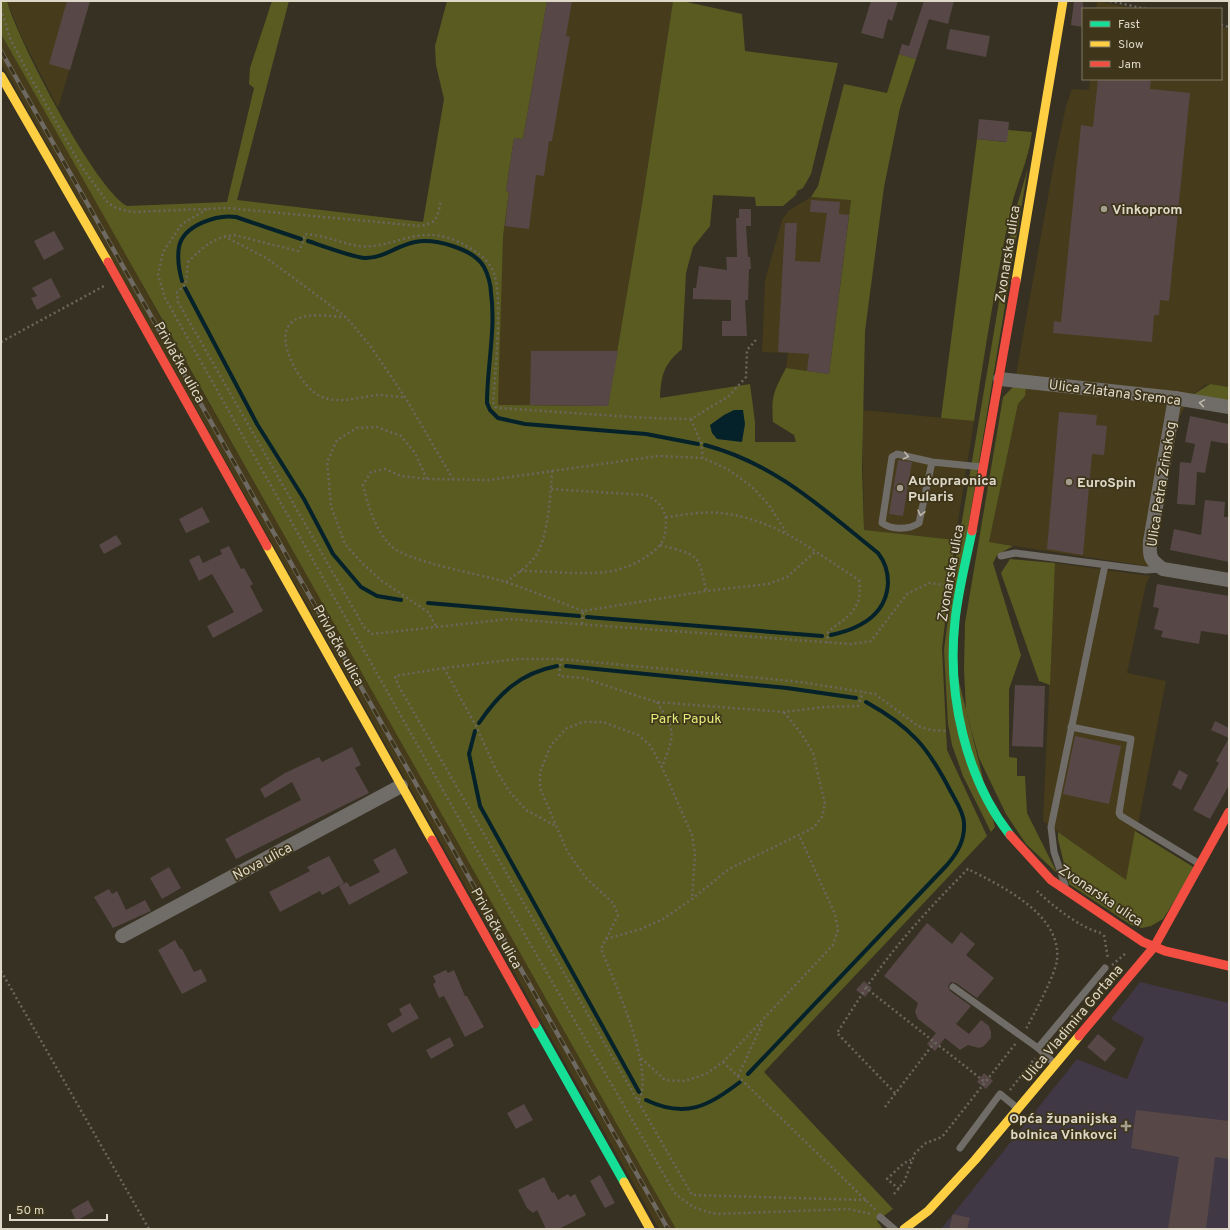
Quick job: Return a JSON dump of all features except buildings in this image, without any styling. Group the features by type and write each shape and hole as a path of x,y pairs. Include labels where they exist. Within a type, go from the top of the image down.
{"main road":[{"name":"Zvonarska ulica","path":"1063,1 1000,379 954,628 952,656 961,731 985,797 1003,826 1023,851 1051,880 1154,947 1229,966"},
{"name":"Privlačka ulica","path":"1,76 118,279 650,1229"},
{"name":"Ulica Vladimira Gortana","path":"904,1229 928,1211 975,1160 1154,947 1229,812"}],"street":[{"name":"Ulica Zlatana Sremca","path":"1000,379 1175,398 1229,407"},
{"name":"Ulica Petra Zrinskog","path":"1164,569 1155,564 1149,555 1150,541 1175,398"},
{"path":"1164,569 1229,580"},
{"name":"Nova ulica","path":"122,936 401,786"}],"lane":[{"path":"932,462 919,523 913,527 906,528 885,525 882,523 892,456 897,454 932,462 984,468"},
{"path":"1001,556 1015,553 1146,570 1164,569"},
{"path":"1068,892 1054,852 1051,827 1105,565"},
{"path":"1071,727 1131,739 1119,813 1121,816 1200,864"},
{"path":"1038,1048 1108,967"},
{"path":"953,987 1022,1036 1056,1064"},
{"path":"960,1148 1000,1094 1018,1109"},
{"path":"880,1217 894,1229"}],"path":[{"path":"1110,1 1142,8"},
{"path":"1,9 10,38 81,166 108,203 116,208 132,212 227,208 420,226 433,223 437,218 441,201"},
{"path":"207,209 182,224 163,252 158,275 166,298 518,923 674,1192 685,1202 699,1210 717,1214 848,1209 880,1217"},
{"path":"756,340 747,350 746,377 729,396 691,419 648,418 495,407 493,402 497,347 498,285 493,270 482,254 453,239 428,234 384,243 359,246 319,235 305,234 302,245 298,251 234,235 224,236 208,242 188,262 186,284 177,292 178,302 364,627 372,634 509,619 851,644 871,641 907,594 929,583 950,586"},
{"path":"224,236 268,259 346,317 371,347 404,397 453,479"},
{"path":"1,342 118,279"},
{"path":"346,317 305,316 292,322 286,331 288,354 300,378 320,396 343,401 378,395 404,397"},
{"path":"691,419 701,443 703,458"},
{"path":"427,479 415,453 401,436 377,427 357,428 336,440 327,462 330,506 345,544 362,563 382,581 428,612 436,626"},
{"path":"786,532 769,506 751,486 729,470 703,458 658,456 489,480 427,479 401,476 384,469 371,472 363,485 369,508 381,532 391,546 410,557 506,582 583,611 706,591 768,584 787,577 815,552"},
{"path":"506,582 535,557 543,543 551,488 552,470"},
{"path":"520,571 607,572 638,562 660,544 666,530 666,517 663,508 656,499 645,495 551,488"},
{"path":"666,517 719,513 757,520 786,532 859,580 860,590 856,610 828,632 827,643"},
{"path":"660,544 692,554 698,560 706,591"},
{"path":"582,624 583,611"},
{"path":"866,1200 692,1195 398,685 395,676 444,668 517,660 561,660 801,682 875,694 918,726 931,730 948,730"},
{"path":"561,660 559,676 583,678 656,702 784,712 824,707 858,706 863,692"},
{"path":"444,668 476,726 496,770 509,791 526,810 555,825"},
{"path":"656,702 672,729 672,740 662,767"},
{"path":"606,939 648,926 663,919 692,899 729,869 813,828 822,817 825,804 813,753 803,736 784,712"},
{"path":"638,1101 642,1094 640,1058 621,997 601,949 618,914 613,903 586,878 567,851 540,788 540,772 551,745 567,728 583,722 603,722 638,735 650,745 662,767 692,835 695,854 692,899"},
{"path":"947,725 949,736"},
{"path":"640,1058 665,1080 684,1081 706,1074 724,1062 834,945 838,930 835,914 799,835"},
{"path":"894,1194 908,1176 912,1160 920,1147 942,1137 984,1082 1022,1036 1054,971 1057,960 1055,937 1044,919 1000,886 968,869 918,922 878,969 837,1033 895,1093"},
{"path":"1034,888 1044,898 1094,932 1109,934"},
{"path":"1104,934 1108,967"},
{"path":"1,971 149,1229"},
{"path":"866,988 984,1082"},
{"path":"738,1076 764,1019"},
{"path":"885,1107 934,1043"},
{"path":"724,1062 879,1212 880,1217"},
{"path":"899,1189 887,1179 904,1163 912,1160"}],"shaded area":[{"path":"7,1 90,1 58,108 22,38"},
{"path":"547,1 673,1 642,204 608,406 497,405 503,237 509,192 506,191 514,138 523,139"},
{"path":"1097,1 1131,8 1096,8"},
{"name":"Vinkoprom","path":"1222,27 1229,29 1229,387 1210,384 1205,385 1191,396 1179,418 1162,511 1158,543 1152,567 989,542 1018,404 1025,396 1014,386 1054,163 1066,106 1072,89 1089,90 1090,80 1222,80"},
{"path":"1,34 676,1229 659,1229 1,63"},
{"path":"811,197 851,199 829,374 786,368 788,353 762,352 765,281 782,220 788,211"},
{"path":"862,410 974,421 955,540 864,531"},
{"path":"1055,563 1150,576 1146,584 1127,673 1166,681 1127,881 1043,821"},
{"name":"Opća županijska bolnica Vinkovci","path":"1140,982 1229,1003 1229,1229 941,1229 1077,1059 1127,1079 1144,1038 1111,1019"}],"green space":[{"name":"Park Papuk","path":"1,1 7,1 25,47 78,144 96,172 113,194 127,206 227,202 254,88 249,84 250,68 272,1 289,1 237,200 423,222 444,99 436,65 435,46 447,1 547,1 523,139 514,138 506,191 509,192 503,237 498,405 608,406 642,204 673,1 682,1 742,14 745,51 838,63 811,174 803,188 797,191 796,195 783,206 756,206 755,197 713,195 710,226 693,247 686,273 682,349 667,365 661,383 660,398 750,384 755,422 755,442 796,442 794,435 773,422 772,406 774,394 786,368 829,374 851,200 811,197 818,186 844,84 887,93 899,54 916,59 900,108 884,187 865,331 862,469 864,530 955,540 942,648 947,750 987,836 764,1072 893,1209 877,1221 883,1229 676,1229 1,34"},
{"path":"1008,130 1032,132 1026,161 1011,208 991,314 974,421 941,418 977,139 1006,142"},
{"path":"1028,168 949,641 995,827 991,832 963,776 952,745 948,724 944,650 956,556 1013,219"},
{"path":"1210,384 1229,387 1229,402 1191,396"},
{"path":"1014,386 1026,386 1025,396 1018,404 989,542 1013,546 997,555 993,563 1021,655 1009,689 1009,757 1017,758 1017,776 1025,776 1027,813 1057,873 1026,844 1006,814 979,758 966,711 964,669 965,623 1003,397"},
{"path":"1010,559 1055,563 1050,685 1039,681 1001,573"},
{"path":"1135,831 1195,868 1163,919 1151,926 1142,928 1131,925 1069,884 1058,839 1058,832 1126,880"}],"water":[{"path":"734,410 743,410 745,424 742,442 717,439 712,433 710,425"}],"waterway":[{"path":"182,281 178,255 182,239 194,227 211,219 220,217 236,217 301,239"},
{"path":"308,241 346,254 366,258 379,256 415,242 423,241 443,243 463,250 479,261 484,267 489,280 492,307 492,334 487,403 490,410 498,418 525,424 646,434 698,444"},
{"path":"185,288 257,424 304,499 333,554 361,587 377,596 401,600"},
{"path":"705,445 731,453 754,464 798,490 878,553 883,560 887,570 888,582 883,603 877,612 870,619 852,629 831,635"},
{"path":"428,603 579,616"},
{"path":"587,617 822,636"},
{"path":"479,723 503,693 512,686 522,679 544,669 557,666"},
{"path":"566,666 787,688 856,698"},
{"path":"748,1074 947,865 962,840 964,829 963,815 943,776 926,750 895,720 866,702"},
{"path":"475,731 469,754 480,806 639,1092"},
{"path":"646,1100 660,1106 673,1109 696,1107 717,1098 740,1082"}],"railway":[{"path":"1,51 668,1229"}],"traffic: fast":[{"path":"972,531 960,587 955,621 953,649 957,705 963,734 981,787 994,812 1010,835"},
{"path":"535,1024 624,1182"}],"traffic: slow":[{"path":"1016,281 1063,1"},
{"path":"1,76 108,262"},
{"path":"267,546 432,840"},
{"path":"904,1229 928,1211 975,1160 1079,1036"},
{"path":"624,1182 650,1229"}],"traffic: jam":[{"path":"108,262 267,546"},
{"path":"972,531 1016,281"},
{"path":"1079,1036 1154,947 1229,812"},
{"path":"1010,835 1051,880 1143,942 1165,951 1229,966"},
{"path":"432,840 535,1024"}],"place":[{"name":"Vinkoprom","path":"1104,209"},
{"name":"EuroSpin","path":"1069,482"},
{"name":"Autopraonica Pularis","path":"900,488"},
{"name":"Opća županijska bolnica Vinkovci","path":"1126,1126"}]}
